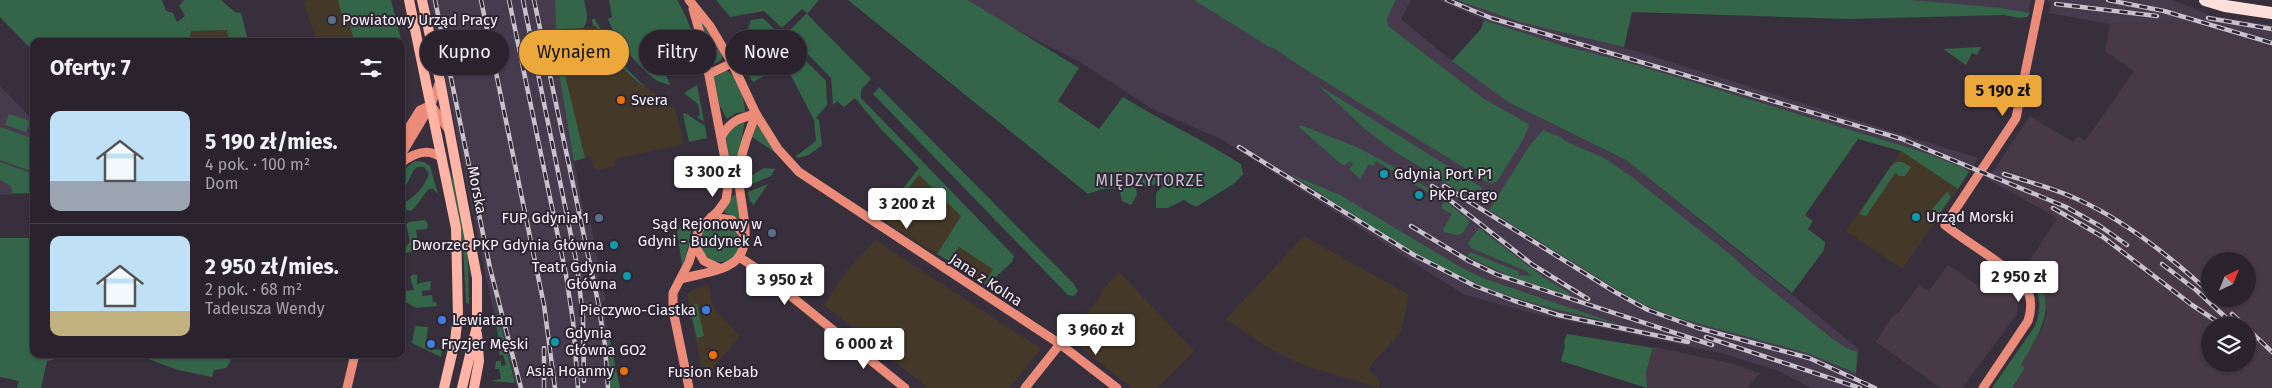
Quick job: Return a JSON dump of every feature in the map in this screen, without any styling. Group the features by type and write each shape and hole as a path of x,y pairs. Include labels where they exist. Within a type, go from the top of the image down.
{"highway":[{"path":"2205,0 2225,6 2272,13"}],"main road":[{"name":"Morska","path":"409,0 456,228 458,294 455,341 444,388"},
{"name":"Morska","path":"422,0 475,259 478,301 477,326 462,388"},
{"path":"474,388 478,361 477,326"},
{"path":"448,388 450,366"}],"street":[{"path":"1983,388 2028,321 2031,311 2030,296 2025,286 2013,274 1945,225 2016,118 2040,0"},
{"path":"690,2 699,30"},
{"name":"Jana z Kolna","path":"690,2 710,26 726,53"},
{"path":"690,388 672,302 675,288 689,262 699,229 723,205 728,194 729,180 709,75"},
{"name":"Jana z Kolna","path":"738,75 756,114 778,149 807,180 1060,344 1117,388"},
{"path":"405,148 431,105 440,81"},
{"path":"431,105 450,131"},
{"path":"405,134 420,110 431,105"},
{"path":"721,137 731,122 737,118 756,114"},
{"path":"681,279 719,268 732,263 739,257 744,235 744,217 738,184 739,170 743,150 756,114"},
{"path":"405,160 422,152 436,154 442,158"},
{"path":"711,217 732,220 744,235"},
{"path":"694,244 704,261 719,268"},
{"path":"739,257 756,268 905,388"},
{"path":"1025,388 1060,344"},
{"path":"347,388 354,358"}],"shaded area":[{"path":"310,0 344,0 354,38 316,38 303,2"},
{"path":"429,0 557,0 560,30 519,30 519,75 565,75 585,158 574,161 584,213 587,220 590,220 601,275 598,276 599,282 602,282 606,300 602,302 619,388 517,388 498,315 494,315 444,75 509,75 509,30 435,30"},
{"path":"968,0 1411,0 1401,19 1452,61 1508,102 1626,160 1859,349 1854,388 1811,388 1779,371 1725,354 1536,314 1463,294 1221,139 1152,109 1082,63 1001,22"},
{"path":"1438,0 2031,0 2028,15 1631,12 1623,47 1978,158 1969,172 1962,167 1920,151 1620,60 1567,47 1484,20"},
{"path":"2048,0 2172,0 2212,16 2272,25 2272,48 2190,22 2110,24 2049,13 2051,3"},
{"path":"2190,22 2272,48 2272,388 2012,388 2025,369 2021,365 2043,326 2047,313 2034,276 2025,268 2056,220 2054,216 2007,190 2015,175 1999,168 1997,165 2030,116 2073,142 2078,136 2085,141 2134,71 2105,51 2110,24"},
{"path":"596,26 598,30 562,30"},
{"path":"227,30 228,38 189,38 190,31"},
{"path":"629,74 636,81 658,95 657,98 675,108 684,144 615,159 615,166 598,170 593,167 590,156 585,158 565,75"},
{"path":"0,86 30,117 30,193 0,195"},
{"path":"1901,151 1958,189 1902,269 1846,231"},
{"path":"1997,165 1999,168 2015,175 2007,190 1987,179"},
{"path":"919,175 961,215 937,254 883,220"},
{"path":"1304,236 1409,295 1401,332 1369,367 1369,370 1380,380 1379,388 1303,365 1265,346 1226,319"},
{"path":"875,240 1041,349 1009,388 928,388 824,305 846,272"},
{"path":"959,247 994,269 984,284 949,261"},
{"path":"1948,265 1986,291 1997,277 2011,286 2018,300 2017,314 1962,388 1941,388 1876,342 1892,317 1899,312 1919,285 1929,291"},
{"path":"1119,272 1194,351 1157,388 1132,388 1073,341 1082,326 1081,319 1102,295 1100,293"},
{"path":"709,285 713,308 740,336 709,373 701,366 687,295 693,290"},
{"path":"1654,347 1730,363 1760,373 1747,388 1647,388 1646,372"}],"green space":[{"path":"0,0 162,0 166,11 173,13 177,22 185,16 179,6 184,0 221,0 235,12 241,13 247,38 228,38 227,30 191,31 190,38 30,38 30,48 0,17"},
{"path":"338,0 391,0 401,38 353,38 348,16 343,19"},
{"path":"555,0 584,0 587,15 583,28 556,30"},
{"path":"609,0 677,0 691,30 639,30 639,65 629,53 629,30 613,30 608,19 612,17"},
{"path":"716,0 819,0 807,14 871,79 861,90 861,98 1014,256 1012,262 987,285 984,284 993,269 959,247 949,261 937,254 961,216 919,175 883,220 880,218 919,168 879,127 855,98 844,107 837,101 833,105 831,78 807,53 807,30 790,30 807,13 802,9 782,28 764,11 730,17"},
{"path":"848,0 968,0 1079,68 1058,101 1099,129 1123,97 1241,164 1243,174 1235,183 1196,207 1184,200 1168,208 1156,208 1156,193 1163,186 1159,182 1148,188 1142,185 1138,178 1135,179 1137,195 1131,205 1122,201 1119,188 1102,189 1088,194"},
{"path":"1194,0 1396,0 1387,18 1388,26 1484,99 1527,123 1529,126 1523,140 1498,180 1492,184"},
{"path":"1457,0 1911,0 2001,8 2030,13 2027,17 2020,18 2004,15 1849,19 1632,12 1624,47 1520,22"},
{"path":"697,15 707,30 701,30"},
{"path":"594,18 601,30 593,26 592,20"},
{"path":"763,18 775,30 747,30 751,20"},
{"path":"1484,20 1567,47 1620,60 1920,151 1962,167 1969,172 1958,189 1901,151 1858,139 1805,215 1813,221 1808,229 1825,242 1824,250 1792,293 1626,160 1508,102 1452,61 1481,29"},
{"path":"716,44 723,55 721,60 716,63"},
{"path":"1981,47 1977,55 1972,53 1966,65 1943,49"},
{"path":"807,62 826,81 827,105 816,118 819,120 822,145 809,155 797,158 796,156 816,141 814,120 791,75 807,75"},
{"path":"725,70 726,75 732,75 734,77 742,94 745,112 736,113 727,119 720,106 713,76"},
{"path":"629,71 645,87 629,75"},
{"path":"559,75 565,75 585,158 574,161"},
{"path":"649,75 665,75 670,85 656,80"},
{"path":"749,75 765,75 753,82"},
{"path":"697,85 704,122 697,117 700,115 698,104 684,93"},
{"path":"1318,85 1481,187 1486,195 1481,204 1394,151 1365,129"},
{"path":"879,87 1074,284 1078,291 1074,296 1068,295 873,94"},
{"path":"685,113 705,126 707,138 689,142 683,114"},
{"path":"9,114 30,121 26,132 5,125"},
{"path":"745,121 733,179 726,137 733,126"},
{"path":"754,123 760,128 776,153 752,137"},
{"path":"1301,125 1359,148 1405,173 1402,177 1376,161 1373,166 1369,164 1360,179 1349,169 1353,164 1350,161 1342,165 1299,127"},
{"path":"0,127 30,138 30,171 0,160"},
{"path":"1543,130 1604,158 1632,177 1833,339 1846,348 1857,352 1856,373 1807,353 1675,317 1647,306 1621,292 1489,210 1530,145"},
{"path":"415,161 424,162 430,166 438,194 433,189 429,189 410,211 405,209 405,202 418,192 429,173 424,167 417,167 405,188 405,171"},
{"path":"0,162 30,173 30,193 12,193 11,186 0,180"},
{"path":"1896,162 1902,162 1911,167 1905,176 1899,176 1895,173 1866,216 1859,214 1891,166"},
{"path":"448,166 458,193 468,250 469,304 466,303 463,246"},
{"path":"764,168 775,169 771,176 745,187 749,177"},
{"path":"1290,174 1340,195 1462,268 1485,279 1621,325 1526,301 1471,281 1401,245"},
{"path":"1406,175 1431,190 1468,219 1469,223 1463,233 1457,235 1444,232 1443,229 1452,214 1441,208 1444,202 1404,178"},
{"path":"768,184 753,206 748,192"},
{"path":"1947,192 1951,197 1936,218 1937,214 1932,209"},
{"path":"736,195 741,220 724,212 732,196"},
{"path":"425,220 428,224 427,229 416,230 419,251 405,253 410,241 406,224"},
{"path":"696,222 682,265 677,231 682,226"},
{"path":"720,222 734,228 740,242 734,256 720,262 706,256 700,242 706,228"},
{"path":"1479,228 1543,277 1569,293 1570,296 1509,276 1467,256 1470,252 1519,272 1519,275 1532,276 1526,271 1471,248 1468,243"},
{"path":"0,238 30,238 30,358 60,358 47,361 41,388 17,388 19,381 0,377"},
{"path":"2025,268 2037,280 2043,292 2046,304 2045,315 2041,327 2021,365 2025,368 2012,388 1992,388 2038,319 2039,297 2033,284 2022,272"},
{"path":"413,274 417,275 417,285 431,281 430,290 422,291 422,296 432,295 433,302 436,302 437,306 416,308 405,301 405,291 414,290 410,277"},
{"path":"697,304 704,336 697,338 689,306"},
{"path":"498,314 515,383 490,381 501,379 499,369 495,369 496,361 501,361 501,366 506,365 503,355 499,355 499,340 494,315"},
{"path":"415,326 428,327 425,347 432,351 433,349 442,350 441,357 412,343"},
{"path":"607,326 619,383 620,388 610,388"},
{"path":"1567,334 1653,348 1646,372 1647,388 1561,361"},
{"path":"146,358 232,358 226,368 214,370 212,377 178,370"}],"railway":[{"path":"435,0 490,268 521,388"},
{"path":"481,0 544,305 555,388"},
{"path":"509,0 566,275 573,321 578,388"},
{"path":"523,0 577,265 583,318 584,381"},
{"path":"534,0 598,302 605,345 608,388"},
{"path":"1447,0 1491,18 1902,139 2066,207 2100,226 2127,245"},
{"path":"2108,0 2164,11 2272,43"},
{"path":"2056,4 2157,16"},
{"path":"2208,18 2272,29"},
{"path":"1239,147 1414,255 1475,286 1558,315 1688,342"},
{"path":"2004,174 2050,188 2095,208 2130,229 2164,253 2201,285"},
{"path":"1432,186 1448,196"},
{"path":"1444,186 1615,292 1648,310 1698,328 1809,358 1875,388"},
{"path":"1442,194 1533,265 1588,299"},
{"path":"2053,208 2103,237 2210,317"},
{"path":"1411,226 1469,261 1498,275 1712,345"},
{"path":"2162,264 2196,290 2225,317"},
{"path":"2232,314 2235,317"},
{"path":"1706,337 1860,388"},
{"path":"2256,337 2272,352"},
{"path":"544,348 544,388"}],"place":[{"name":"Powiatowy Urząd Pracy","path":"332,20"},
{"name":"Svera","path":"621,100"},
{"name":"Gdynia Port P1","path":"1384,174"},
{"name":"PKP Cargo","path":"1419,195"},
{"name":"Urząd Morski","path":"1916,217"},
{"name":"FUP Gdynia 1","path":"599,218"},
{"name":"Sąd Rejonowy w Gdyni - Budynek A","path":"772,233"},
{"name":"Dworzec PKP Gdynia Główna","path":"614,245"},
{"name":"Teatr Gdynia Główna","path":"627,276"},
{"name":"Pieczywo-Ciastka","path":"706,310"},
{"name":"Lewiatan","path":"442,320"},
{"name":"Gdynia Główna GO2","path":"555,342"},
{"name":"Fryzjer Męski","path":"431,344"},
{"name":"Fusion Kebab","path":"713,355"},
{"name":"Asia Hoanmy","path":"624,371"}],"district":[{"name":"MIĘDZYTORZE","path":"1150,180"}]}
